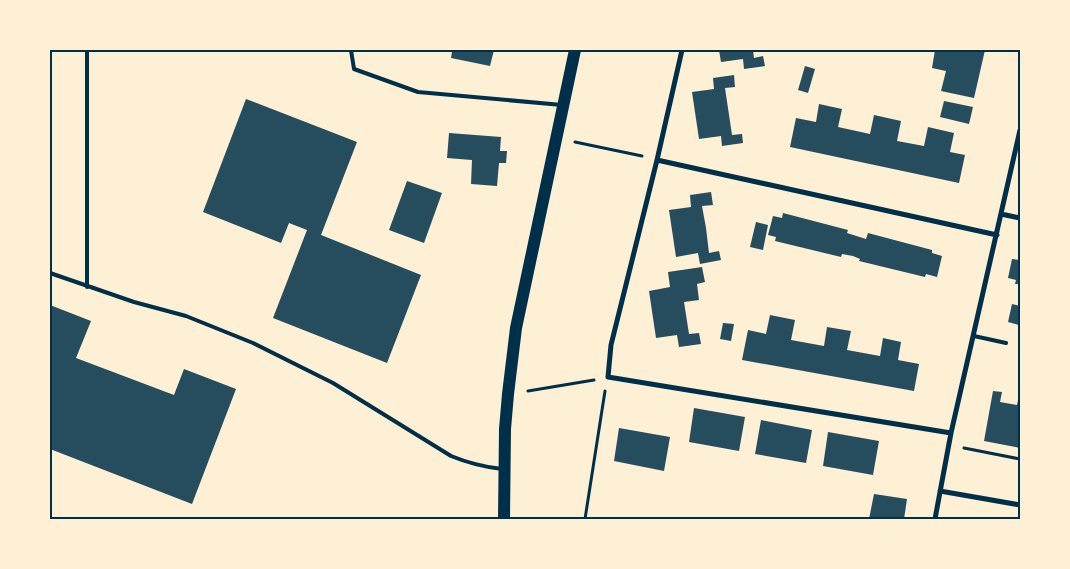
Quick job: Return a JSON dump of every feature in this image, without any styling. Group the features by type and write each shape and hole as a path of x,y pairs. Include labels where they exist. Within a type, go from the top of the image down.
{"main road":[{"path":"504,519 505,429 516,328 575,50"}],"street":[{"path":"682,50 611,345 608,377 951,434"},
{"path":"935,519 951,434 1020,130"},
{"path":"657,160 996,235"},
{"path":"1002,214 1020,218"},
{"path":"940,492 1020,505"}],"lane":[{"path":"86,50 87,286"},
{"path":"351,50 354,69 418,92 564,106"},
{"path":"50,274 134,302 186,316 253,343 333,383 451,456 479,466 504,470"},
{"path":"974,336 1006,343"}],"path":[{"path":"557,138 657,160"},
{"path":"508,394 608,377 585,519"},
{"path":"949,446 1020,458"}],"building":[{"path":"447,50 494,50 490,66 451,58 452,52"},
{"path":"719,50 753,50 754,58 763,56 765,66 744,69 743,59 721,62"},
{"path":"935,50 985,50 974,98 941,91 946,71 932,68"},
{"path":"805,66 815,69 808,93 798,90"},
{"path":"734,75 735,87 725,88 732,135 742,134 743,143 722,146 721,136 699,139 692,92 714,89 713,78"},
{"path":"246,99 357,142 321,235 421,275 387,363 273,318 307,230 289,223 281,243 203,212"},
{"path":"944,101 973,107 969,124 940,117"},
{"path":"819,104 842,109 838,127 870,134 874,115 901,121 897,141 924,146 928,127 954,133 950,152 965,155 959,183 790,147 796,118 816,122"},
{"path":"449,133 501,137 500,151 507,151 506,163 499,163 497,186 471,184 472,160 447,158"},
{"path":"407,181 442,193 424,243 389,230"},
{"path":"711,192 713,205 702,206 709,253 719,251 721,260 700,264 698,253 676,257 669,210 691,207 690,195"},
{"path":"783,213 848,230 847,233 866,239 868,233 932,250 932,253 942,256 937,277 926,274 925,277 859,261 860,259 853,256 842,254 841,257 775,241 776,237 768,235 773,216 782,218"},
{"path":"756,222 768,225 763,250 750,247"},
{"path":"1012,259 1020,260 1020,284 1015,284 1016,280 1008,278"},
{"path":"702,267 705,282 697,284 699,300 684,302 689,334 699,333 701,344 679,347 677,335 656,338 649,291 670,287 668,272"},
{"path":"1012,304 1020,306 1019,325 1008,322"},
{"path":"50,305 91,321 76,358 174,395 184,369 236,389 192,504 50,449"},
{"path":"770,315 795,320 791,340 824,346 827,327 851,331 847,350 880,356 883,338 901,342 898,360 919,364 914,391 742,360 748,330 766,334"},
{"path":"723,323 734,324 731,341 720,339"},
{"path":"993,391 1002,392 1000,402 1017,405 1020,395 1020,448 984,441"},
{"path":"694,408 745,417 739,451 689,442"},
{"path":"761,420 812,430 806,463 755,454"},
{"path":"619,428 670,437 664,471 614,461"},
{"path":"828,432 879,441 873,475 823,466"},
{"path":"874,494 907,499 904,519 869,519"}]}
